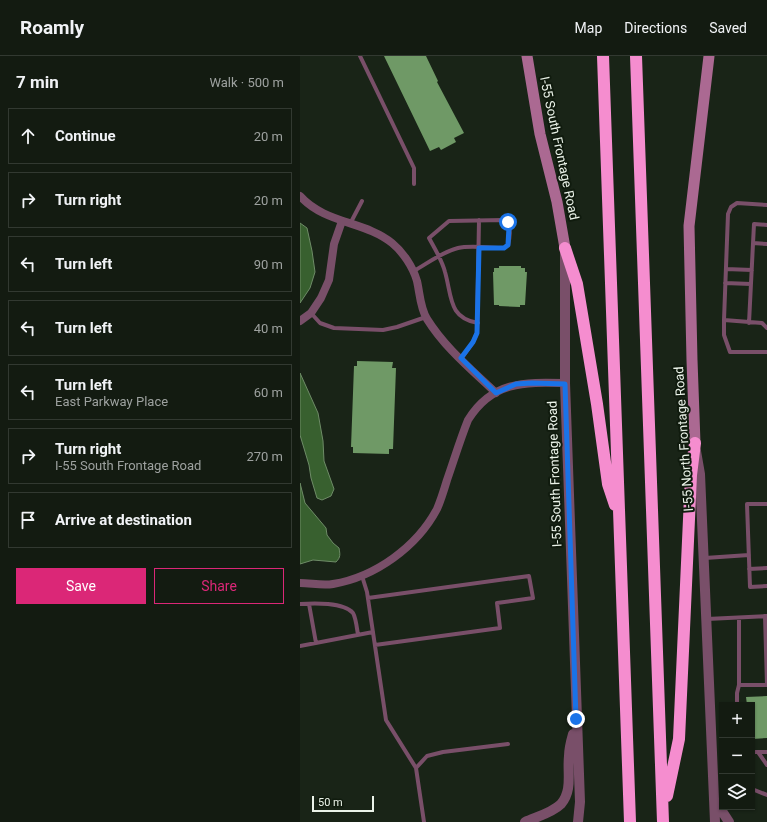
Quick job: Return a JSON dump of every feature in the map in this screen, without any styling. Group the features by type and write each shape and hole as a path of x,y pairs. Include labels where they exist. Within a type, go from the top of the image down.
{"highway":[{"path":"603,56 630,816"},
{"path":"636,56 663,818"},
{"path":"565,248 577,284 597,404 608,484 619,516"},
{"path":"663,818 680,738 691,475 695,443"}],"main road":[{"name":"I-55 South Frontage Road","path":"528,56 540,134 557,202 565,248"},
{"name":"I-55 North Frontage Road","path":"695,443 689,226 709,56"}],"street":[{"path":"300,196 305,202 320,212 376,234 392,243 404,256 413,271 426,317 438,336 496,393"},
{"path":"300,321 311,313 321,298 329,280 334,244 346,223"},
{"name":"I-55 South Frontage Road","path":"565,248 565,384 580,802 578,822"},
{"path":"300,583 316,585 331,584 348,581 362,576 395,556 421,532 437,509 468,420 475,408 482,401 516,384 565,384"},
{"name":"I-55 North Frontage Road","path":"695,443 700,474 715,822"},
{"path":"525,822 554,809 561,803 567,792 569,783 568,755 576,719"},
{"path":"714,798 718,807 729,822"}],"lane":[{"path":"360,56 414,168 414,184"},
{"path":"346,223 362,201"},
{"path":"767,205 737,204 731,207 728,214 724,320 724,335 730,352 767,352"},
{"path":"461,358 473,342 477,333 479,220"},
{"path":"413,271 439,257 459,248 504,248 508,245 508,222 504,220 449,221 429,238 439,257 445,271 452,302 459,316 467,321 478,323"},
{"path":"749,323 754,224 767,225"},
{"path":"753,243 767,244"},
{"path":"726,269 752,270"},
{"path":"725,283 751,284"},
{"path":"311,313 320,323 334,328 383,330 426,317"},
{"path":"724,320 762,323 767,328"},
{"path":"767,504 747,504 750,586 767,586"},
{"path":"704,558 749,555"},
{"path":"749,569 767,568"},
{"path":"362,576 368,598 386,720 416,768 424,822"},
{"path":"368,598 529,576 533,598 497,603 500,628 375,645"},
{"path":"300,604 327,604 345,607 354,614 358,635"},
{"path":"309,604 316,643"},
{"path":"707,619 766,616 767,685 738,685"},
{"path":"737,702 738,618"},
{"path":"300,646 373,632"},
{"path":"416,768 427,756 443,752 508,744"},
{"path":"758,752 767,752"},
{"path":"758,752 767,765"},
{"path":"755,790 767,795"}],"shaded area":[{"path":"300,223 307,228 315,272 310,288 300,303"},
{"path":"300,373 318,413 323,441 324,461 334,489 331,496 322,500 317,498 300,435"},
{"path":"300,483 305,503 326,528 327,535 333,543 339,548 340,555 336,562 313,560 300,564"}],"building":[{"path":"384,56 426,56 438,81 437,82 464,133 454,138 456,142 441,150 439,147 430,151"},
{"path":"499,266 521,266 521,268 525,268 525,272 527,272 525,305 520,305 520,307 494,305 493,272 494,268 499,268"},
{"path":"357,361 393,362 392,368 396,368 393,449 389,449 389,454 353,453 353,447 351,447 354,366 357,366"},
{"path":"767,696 767,738 755,739 755,702 747,702 746,697"}],"route":[{"path":"508,222 508,245 504,248 479,248 477,333 473,342 461,358 496,393 516,384 565,384 576,719"}]}
